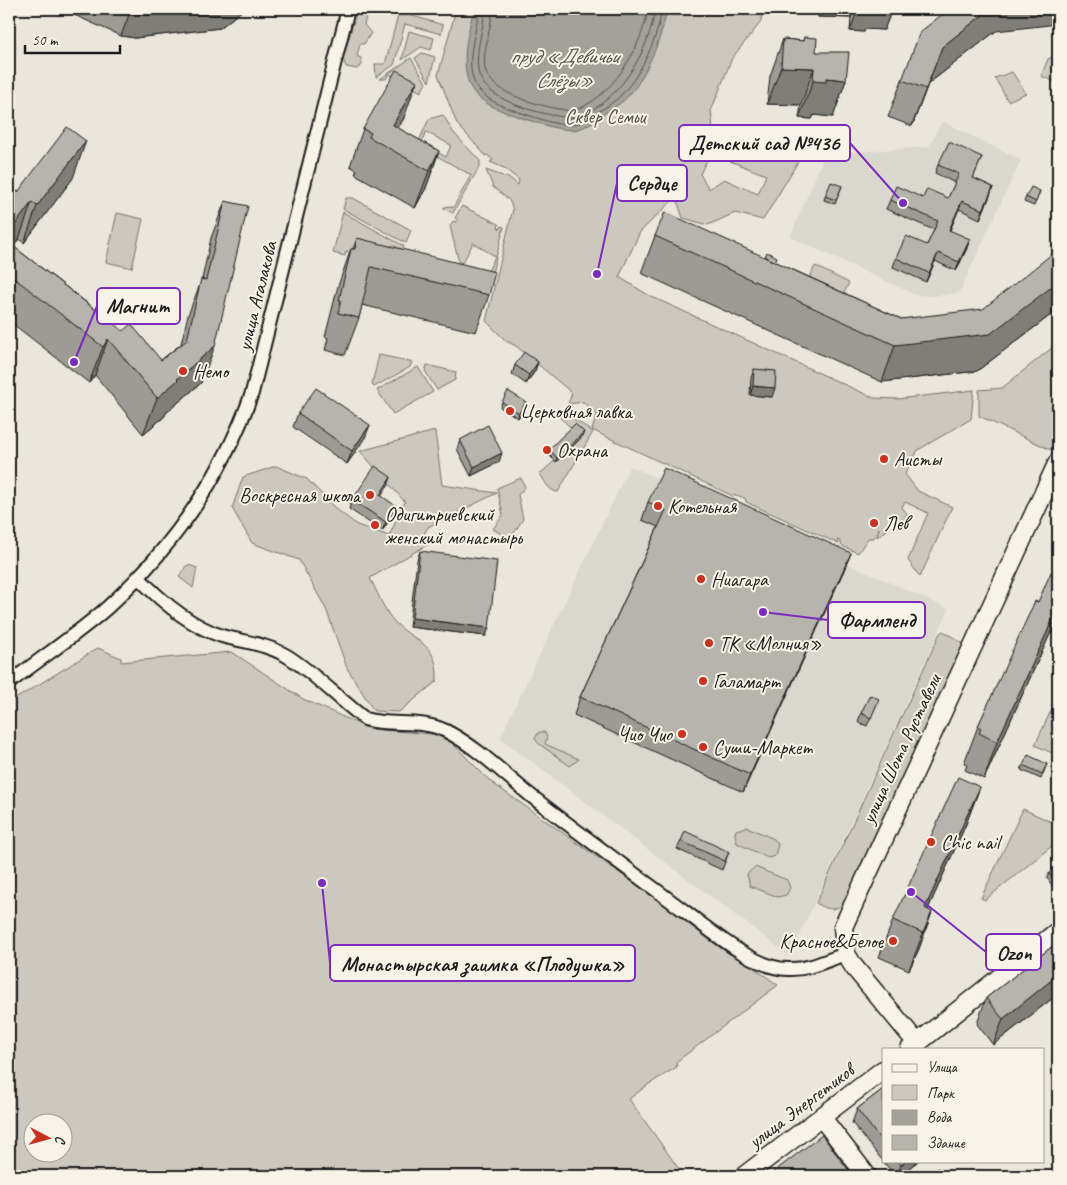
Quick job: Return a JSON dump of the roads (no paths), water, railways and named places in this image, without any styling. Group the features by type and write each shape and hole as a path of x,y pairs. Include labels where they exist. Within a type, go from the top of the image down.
{"street":[{"name":"улица Агалакова","path":"9,683 89,622 138,577 180,529 229,452 241,424 260,365 348,9"},
{"name":"улица Шота Руставели","path":"914,1046 846,954 843,927 1058,462"},
{"path":"138,577 154,593 200,626 221,635 272,648 288,657 364,719 380,724 422,723 434,726 472,747 531,795 689,915 719,937 757,960 787,970 817,966 846,954"},
{"path":"914,1046 1058,931"},
{"name":"улица Энергетиков","path":"744,1176 882,1071"},
{"path":"822,1118 867,1176"}],"water":[{"name":"пруд «Девичьи Слёзы»","path":"474,9 667,9 657,45 645,71 631,93 621,103 591,123 579,129 571,130 544,125 506,112 486,103 475,94 467,79 465,59 467,38"}],"place":[{"name":"Детский сад №436","path":"903,203"},
{"name":"Сердце","path":"597,274"},
{"name":"Магнит","path":"74,362"},
{"name":"Немо","path":"183,371"},
{"name":"Церковная лавка","path":"510,411"},
{"name":"Охрана","path":"547,450"},
{"name":"Аисты","path":"884,459"},
{"name":"Воскресная школа","path":"370,495"},
{"name":"Котельная","path":"658,506"},
{"name":"Лев","path":"874,523"},
{"name":"Одигитриевский женский монастырь","path":"375,525"},
{"name":"Ниагара","path":"701,579"},
{"name":"Фармленд","path":"763,612"},
{"name":"ТК «Молния»","path":"709,643"},
{"name":"Галамарт","path":"703,681"},
{"name":"Чио Чио","path":"682,734"},
{"name":"Суши-Маркет","path":"703,747"},
{"name":"Chic nail","path":"931,842"},
{"name":"Монастырская заимка «Плодушка»","path":"322,883"},
{"name":"Ozon","path":"911,892"},
{"name":"Красное&Белое","path":"893,941"}],"park label":[{"name":"Сквер Семьи","path":"605,116"}]}
